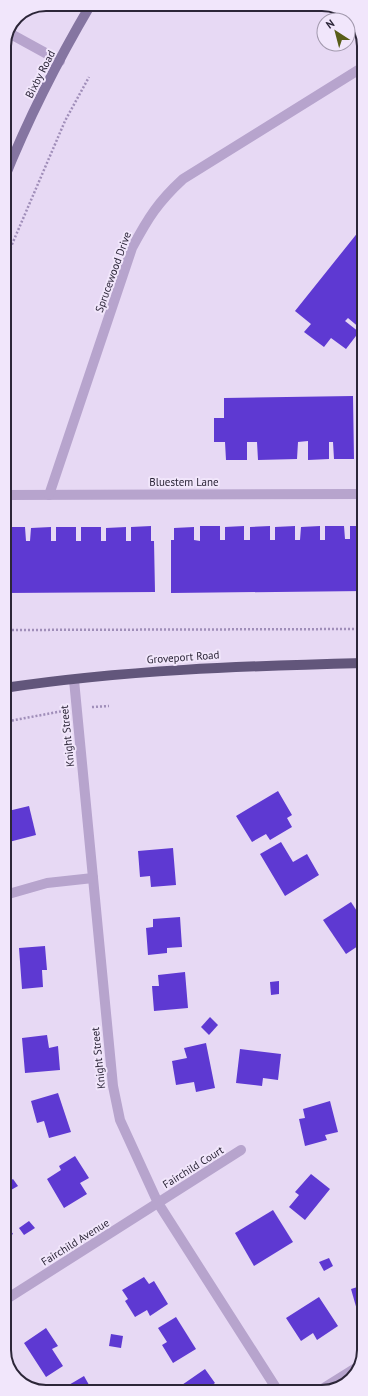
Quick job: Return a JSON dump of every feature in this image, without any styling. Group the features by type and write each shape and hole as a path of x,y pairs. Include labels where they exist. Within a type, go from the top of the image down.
{"main road":[{"name":"Groveport Road","path":"11,687 148,671 238,665 357,663"}],"street":[{"name":"Bixby Road","path":"11,162 18,144 60,61 87,11"},
{"path":"13,35 60,61"},
{"name":"Sprucewood Drive","path":"49,495 132,248 147,220 165,196 184,179 357,71"},
{"name":"Bluestem Lane","path":"11,495 357,494"},
{"name":"Knight Street","path":"74,680 113,1086 120,1120 158,1203 274,1385"},
{"path":"11,893 47,883 93,878"},
{"name":"Fairchild Court","path":"158,1203 241,1150"},
{"name":"Fairchild Avenue","path":"11,1296 158,1203"},
{"path":"331,1383 348,1373"}],"path":[{"path":"11,247 65,121 89,77"},
{"path":"11,630 357,629"},
{"path":"11,721 42,714 110,706"}],"building":[{"path":"357,234 357,326 348,318 345,321 357,330 357,335 346,349 331,338 324,347 304,332 311,324 295,311"},
{"path":"353,396 354,459 334,459 333,442 329,442 329,459 308,460 308,441 298,442 297,459 258,460 257,442 247,442 247,460 226,460 225,442 214,442 214,418 224,418 224,398"},
{"path":"151,526 151,541 154,541 155,592 11,593 11,527 25,527 26,541 30,541 31,528 51,527 51,541 56,541 56,527 76,527 76,541 81,541 81,527 101,527 101,541 106,541 106,528 126,527 126,541 131,541 131,527"},
{"path":"200,526 220,526 220,540 225,540 225,527 244,526 244,540 250,540 250,527 270,526 270,540 275,540 275,527 295,526 295,540 300,540 301,527 320,526 320,540 325,540 325,526 344,526 345,539 350,539 350,526 357,526 357,591 171,593 171,540 174,540 174,528 194,527 194,540 200,541"},
{"path":"278,791 292,815 287,818 292,827 270,840 266,834 252,842 236,816"},
{"path":"29,806 36,835 11,841 11,810"},
{"path":"281,842 293,862 307,854 319,875 285,896 260,854"},
{"path":"173,848 176,885 151,887 150,876 140,877 138,851"},
{"path":"351,902 357,911 357,947 346,954 323,920"},
{"path":"180,917 182,947 167,948 167,953 148,955 146,928 153,927 153,919"},
{"path":"45,946 47,970 42,970 43,987 22,989 19,948"},
{"path":"185,972 188,1008 154,1011 152,986 159,986 158,975"},
{"path":"279,981 279,994 271,995 270,982"},
{"path":"210,1017 218,1025 209,1035 201,1027"},
{"path":"47,1035 49,1048 58,1046 60,1070 25,1073 22,1038"},
{"path":"206,1043 215,1088 196,1092 194,1082 176,1085 172,1061 187,1058 184,1048"},
{"path":"240,1049 281,1054 278,1080 263,1078 262,1086 236,1083"},
{"path":"58,1093 71,1132 49,1138 44,1121 37,1123 31,1101"},
{"path":"330,1101 338,1132 325,1135 327,1140 305,1146 299,1119 305,1118 303,1109"},
{"path":"75,1156 89,1178 80,1183 87,1194 64,1208 47,1179 61,1170 59,1166"},
{"path":"311,1174 330,1189 305,1220 289,1207 299,1195 295,1192"},
{"path":"13,1179 18,1186 11,1190 11,1180"},
{"path":"273,1210 293,1242 254,1266 235,1233"},
{"path":"29,1221 35,1228 24,1235 19,1228"},
{"path":"329,1258 333,1266 324,1271 319,1262"},
{"path":"144,1277 149,1284 154,1281 168,1304 150,1316 147,1310 135,1317 125,1301 128,1299 122,1290"},
{"path":"357,1287 357,1310 351,1289"},
{"path":"319,1297 338,1326 317,1340 313,1333 301,1341 286,1318"},
{"path":"176,1317 196,1349 173,1363 162,1345 167,1342 158,1328"},
{"path":"46,1328 58,1346 52,1349 63,1366 46,1377 24,1343"},
{"path":"111,1334 123,1336 121,1348 109,1346"},
{"path":"205,1369 215,1383 212,1385 182,1385"},
{"path":"84,1376 89,1385 69,1385"}]}
